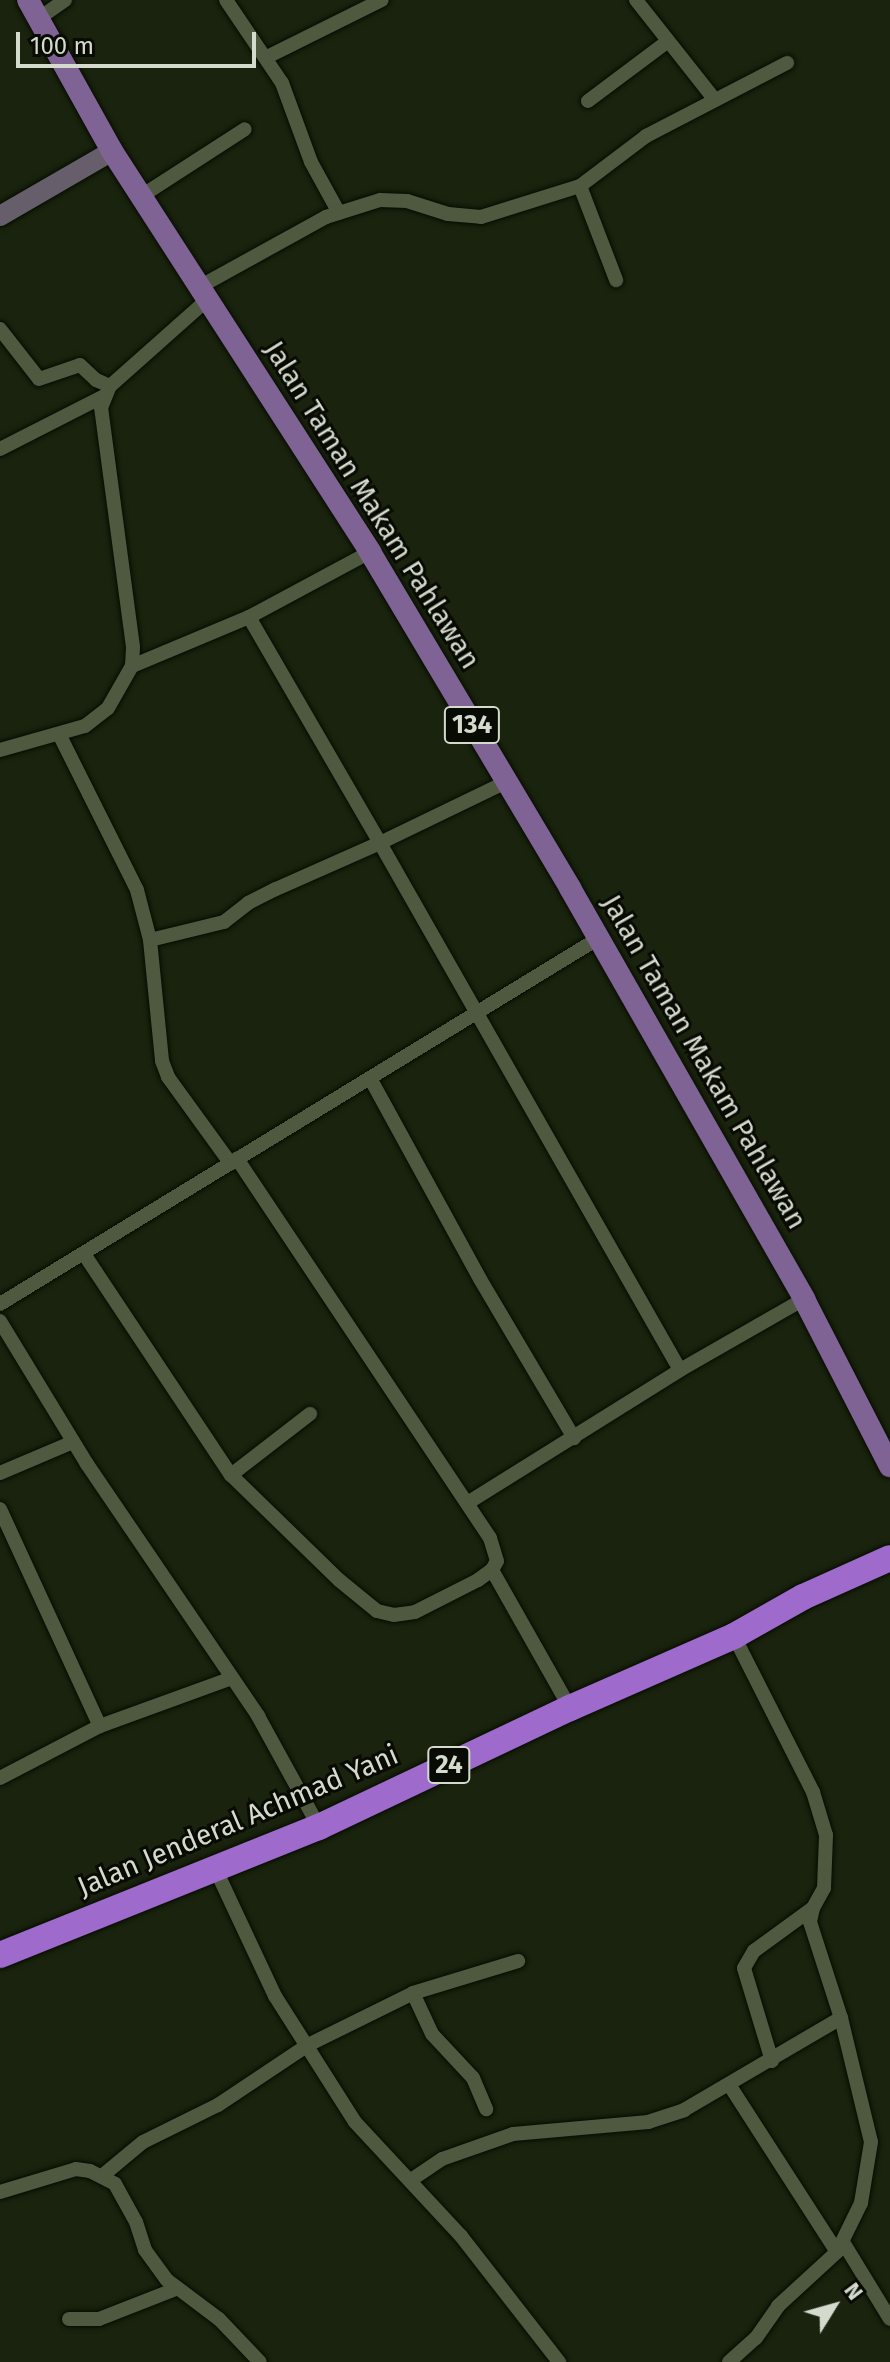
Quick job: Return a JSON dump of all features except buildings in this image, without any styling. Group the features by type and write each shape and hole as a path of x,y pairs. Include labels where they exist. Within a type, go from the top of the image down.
{"highway":[{"name":"Jalan Jenderal Achmad Yani","path":"0,1955 319,1827 570,1708 734,1636 803,1597 890,1558"}],"main road":[{"name":"Jalan Taman Makam Pahlawan","path":"33,9 112,151 370,552 599,938 804,1299 890,1466"},
{"path":"0,216 112,151"}],"street":[{"path":"33,9 65,0"},
{"path":"226,0 267,57 290,100 311,162 339,213"},
{"path":"267,57 382,0"},
{"path":"636,0 715,100"},
{"path":"588,101 667,42"},
{"path":"0,449 107,391 205,292 311,224 391,199 448,214 481,217 580,186 646,136 787,63"},
{"path":"143,195 245,129"},
{"path":"580,186 616,280"},
{"path":"0,329 39,379 80,365 107,391"},
{"path":"0,750 60,736 85,726 108,708 132,666 131,634 101,431 107,391"},
{"path":"132,666 249,617 370,552"},
{"path":"249,617 478,1012 680,1370"},
{"path":"60,736 137,890 150,940 162,1061 168,1077 234,1161 469,1502 496,1552 492,1570 570,1708"},
{"path":"150,940 224,922 262,896 506,782"},
{"path":"0,1304 599,938"},
{"path":"370,1078 480,1279 574,1438"},
{"path":"84,1254 231,1475 255,1502 339,1580 384,1614 415,1612 454,1595 492,1570"},
{"path":"469,1502 680,1370 804,1299"},
{"path":"0,1321 73,1442 281,1753 319,1827"},
{"path":"231,1475 310,1414"},
{"path":"0,1473 73,1442"},
{"path":"0,1509 100,1726"},
{"path":"729,2362 756,2338 778,2306 840,2247 861,2203 871,2142 841,2018 815,1947 810,1922 813,1908 824,1888 826,1835 813,1792 734,1636"},
{"path":"0,1778 100,1726 232,1678"},
{"path":"215,1868 275,1996 355,2122 461,2236 559,2362"},
{"path":"772,2061 744,1968 754,1951 813,1908"},
{"path":"102,2176 143,2142 218,2105 308,2045 413,1993 518,1961"},
{"path":"413,1993 432,2034 473,2078 486,2109"},
{"path":"411,2180 442,2159 473,2146 543,2130 648,2122 684,2110 730,2086 841,2018"},
{"path":"730,2086 890,2319"},
{"path":"0,2192 76,2169 102,2176 115,2184 125,2200 145,2250 176,2289 219,2319 260,2362"},
{"path":"69,2319 99,2319 176,2289"}]}
